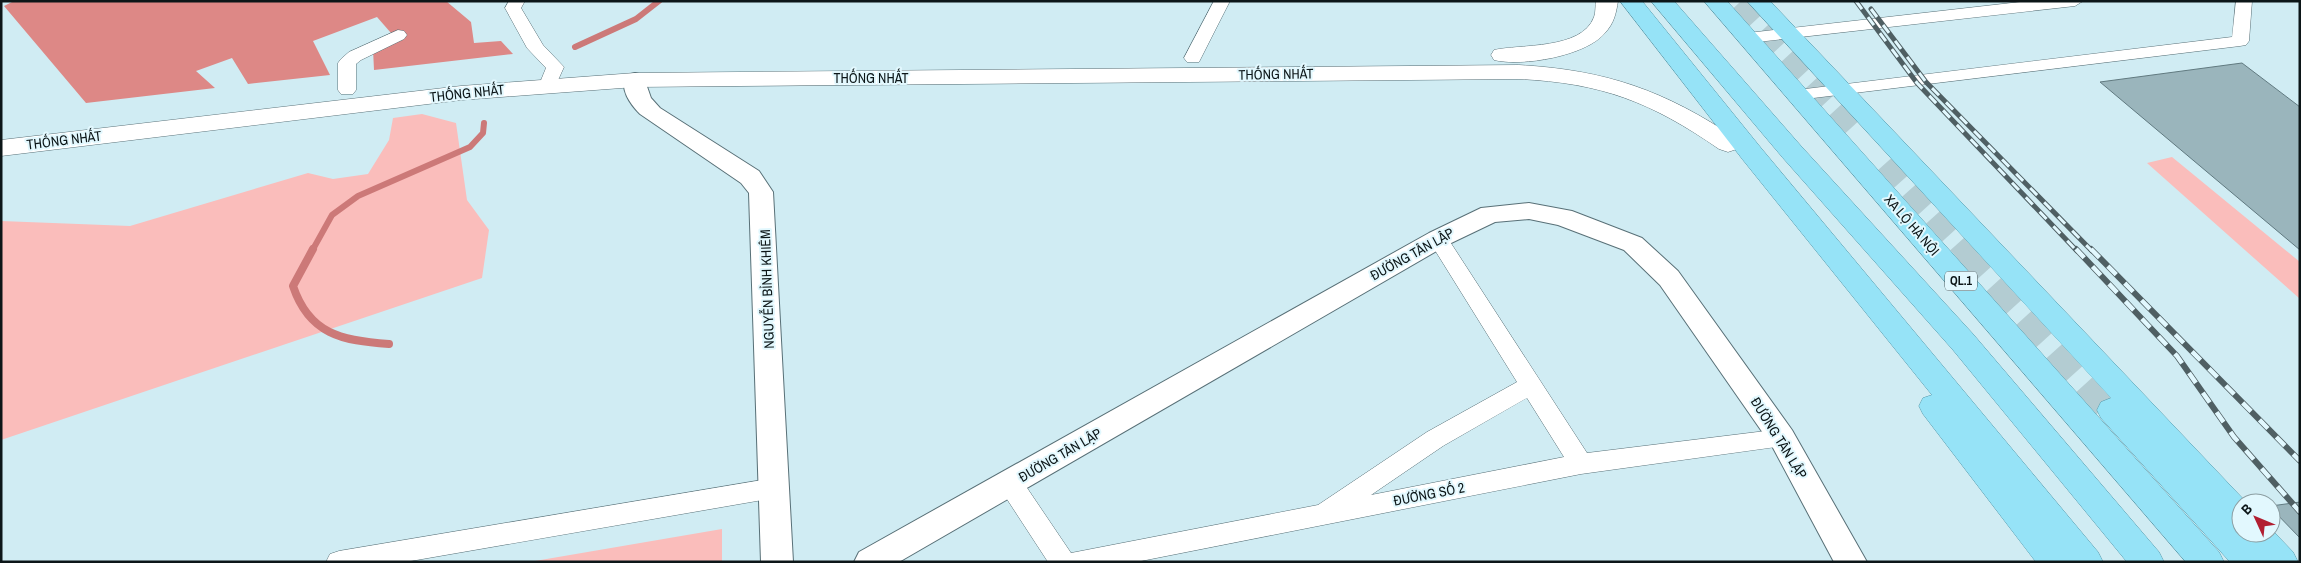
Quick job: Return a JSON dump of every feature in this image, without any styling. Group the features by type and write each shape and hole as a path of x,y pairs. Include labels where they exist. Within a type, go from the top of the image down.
{"highway":[{"path":"1616,1 1673,64 1854,292 2056,562"},
{"path":"1631,1 1728,144 2086,562"},
{"path":"1662,1 1792,152 1963,342 2147,562"},
{"name":"XA LỘ HÀ NỘI","path":"1738,1 1789,34 2231,508"},
{"name":"XA LỘ HÀ NỘI","path":"1738,1 1748,38 2207,562"},
{"path":"1859,131 1887,162"},
{"path":"2112,410 2251,562"},
{"path":"2263,543 2281,562"}],"main road":[{"name":"THỐNG NHẤT","path":"638,71 1513,64 1582,41 1592,34 1604,19 1608,11 1607,1"},
{"name":"THỐNG NHẤT","path":"1,130 347,90 552,76 638,71 1193,58 1513,64 1587,79 1632,91 1681,112 1728,144"},
{"name":"THỐNG NHẤT","path":"1,148 451,94 552,76"}],"street":[{"path":"517,1 513,8 552,76"},
{"path":"1193,58 1222,1"},
{"path":"1748,38 2075,1"},
{"path":"1797,95 2240,41 2244,1"},
{"path":"347,90 347,62 398,34"},
{"name":"NGUYỄN BỈNH KHIÊM","path":"638,71 635,89 640,103 750,177 763,200 776,562"},
{"name":"ĐƯỜNG TÂN LẬP","path":"870,562 1438,239 1490,214 1528,211 1564,216 1633,244 1669,278 1782,438 1851,562"},
{"path":"1438,239 1581,464"},
{"path":"1319,515 1435,439 1530,386"},
{"name":"ĐƯỜNG SỐ 2","path":"1078,562 1581,464 1782,438"},
{"path":"1010,483 1062,562"},
{"path":"339,562 774,488"}],"shaded area":[{"path":"14,1 446,1 471,22 474,43 501,41 513,54 374,70 373,49 398,41 377,17 313,41 330,75 248,84 232,58 196,71 215,88 86,103 4,6"},
{"path":"422,114 456,123 467,200 489,230 482,278 1,440 1,221 130,226 308,173 333,179 368,174 389,140 393,118"},
{"path":"2172,157 2300,262 2300,299 2147,163"},
{"path":"722,529 722,562 529,562"}],"building":[{"path":"2242,63 2300,107 2300,250 2100,82"},
{"path":"2300,502 2300,538 2281,518 2281,505"}],"waterway":[{"path":"575,47 636,19 659,1"},
{"path":"312,251 332,215 358,196 470,147 483,133 484,123"},
{"path":"313,249 293,286 308,315 318,325 342,337 372,343 389,344"}],"tunnel":[{"path":"1740,2 1859,131"},
{"path":"1887,162 1967,251"},
{"path":"1966,249 2112,410"}],"railway":[{"path":"1856,1 1917,83 2077,251"},
{"path":"1871,9 1926,82 2092,251"},
{"path":"2076,249 2177,356 2234,437 2300,512"},
{"path":"2091,249 2300,461"}]}
